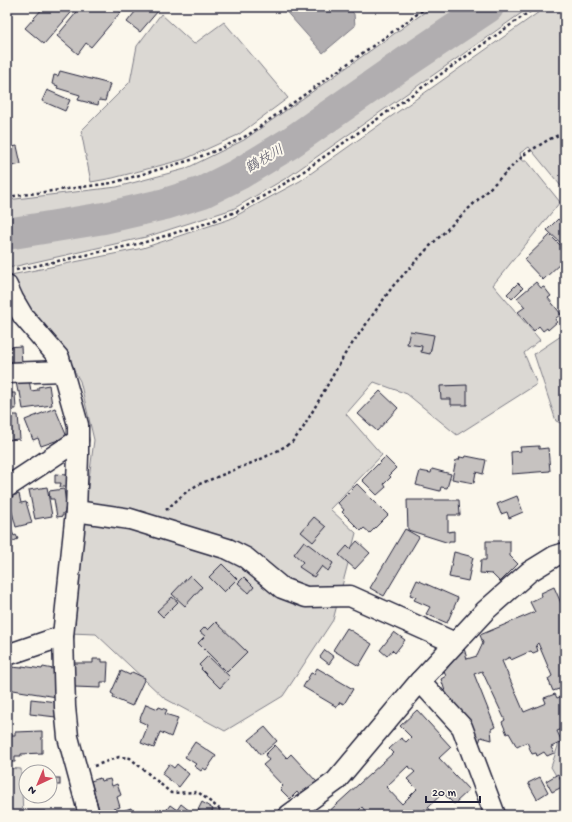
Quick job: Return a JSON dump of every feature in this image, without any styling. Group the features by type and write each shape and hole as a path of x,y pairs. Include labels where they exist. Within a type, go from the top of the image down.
{"street":[{"path":"9,278 13,299 23,316 59,358 78,425 76,511 63,636 65,707 68,738 88,815"},
{"path":"7,373 63,371"},
{"path":"7,487 78,440"},
{"path":"76,511 130,519 228,549 246,558 282,588 306,597 350,596 455,643"},
{"path":"289,815 336,781 420,681 484,611 529,572 555,556 565,553"},
{"path":"7,655 63,636"},
{"path":"420,681 462,727 495,815"}],"path":[{"path":"7,197 112,183 191,160 220,149 248,135 427,7"},
{"path":"9,278 142,243 204,224 238,211 294,178 536,7"},
{"path":"151,526 170,506 197,485 259,460 292,442 302,430 345,354 393,286 430,246 525,154 565,132"},
{"path":"76,771 119,757 130,758 171,793 198,792 227,815"}],"shaded area":[{"path":"282,7 348,7 354,14 355,26 323,53"},
{"path":"432,7 472,7 250,163 188,190 132,206 7,228 7,200 117,187 185,169 244,140"},
{"path":"494,7 530,7 288,177 233,209 146,237 8,268 7,240 129,217 214,193 265,167"},
{"path":"546,7 565,7 565,191 529,147 520,153 522,161 527,161 560,202 493,285 540,340 524,353 537,384 457,435 407,394 374,382 346,414 382,455 330,509 356,533 333,620 283,696 225,731 164,698 96,634 69,633 94,440 80,381 62,349 41,327 22,299 11,275 143,248 230,219 300,181"},
{"path":"161,14 194,44 224,22 288,98 238,135 185,159 113,178 91,182 81,131 130,82 137,46"},
{"path":"564,334 565,425 556,421 534,354"},
{"path":"565,738 565,791 551,767 559,743"},
{"path":"7,768 18,769 18,804 23,804 23,815 7,815"}],"building":[{"path":"44,7 76,7 44,44 25,28"},
{"path":"81,7 125,7 91,47 86,43 78,54 57,36"},
{"path":"139,7 153,7 158,11 140,32 127,22"},
{"path":"60,71 110,84 105,101 99,100 98,105 78,100 80,95 57,88 58,86 52,84 54,75 58,76"},
{"path":"47,90 70,100 65,111 42,101"},
{"path":"17,146 21,164 7,167 7,148"},
{"path":"558,219 563,223 565,221 565,247 547,230"},
{"path":"550,235 565,250 565,259 543,280 524,260"},
{"path":"536,282 541,288 544,287 551,296 548,298 561,314 555,319 557,322 548,330 547,328 543,331 539,326 534,331 518,312 525,307 517,298"},
{"path":"518,283 523,288 512,299 507,294"},
{"path":"410,331 434,335 430,354 421,352 422,346 407,344"},
{"path":"21,346 22,364 7,365 7,347"},
{"path":"29,380 31,391 38,390 38,387 49,385 52,405 23,409 20,392 18,392 16,382"},
{"path":"467,385 467,405 451,405 451,399 441,399 440,386"},
{"path":"7,386 9,386 9,393 15,393 16,409 7,409"},
{"path":"380,391 398,408 377,431 358,414"},
{"path":"55,408 67,437 41,446 38,438 33,440 25,420"},
{"path":"7,415 18,415 20,439 7,440"},
{"path":"539,446 539,449 548,448 550,471 512,474 511,452 521,451 520,447"},
{"path":"466,456 486,460 483,474 476,472 474,483 452,479 456,460 459,460 460,457 465,458"},
{"path":"385,457 396,468 389,475 391,477 384,484 386,487 377,495 362,480"},
{"path":"432,469 451,474 447,488 441,487 440,491 416,485 420,471 431,473"},
{"path":"55,474 67,475 67,487 60,487 61,483 55,483"},
{"path":"357,484 388,515 370,533 364,528 361,531 342,512 344,510 338,503"},
{"path":"47,487 52,516 35,519 29,490"},
{"path":"64,489 67,512 63,513 63,516 57,517 54,499 50,499 49,491"},
{"path":"19,494 21,503 26,502 32,523 16,527 8,497"},
{"path":"517,496 523,512 509,518 507,512 501,514 497,504"},
{"path":"407,500 459,500 460,515 448,515 448,532 454,531 454,541 449,541 449,543 408,530"},
{"path":"314,517 326,527 313,542 301,532"},
{"path":"10,527 14,536 16,535 18,539 7,544 7,529"},
{"path":"405,529 419,537 384,596 370,588"},
{"path":"304,541 333,563 328,571 322,566 314,577 299,567 303,562 294,554"},
{"path":"357,541 370,553 355,569 339,555 347,546 350,549"},
{"path":"486,541 510,541 510,556 518,564 500,582 492,574 480,573 481,560 486,560"},
{"path":"454,552 473,557 468,581 449,577"},
{"path":"222,564 237,579 224,592 209,577"},
{"path":"190,575 202,587 185,606 172,594"},
{"path":"244,577 254,587 249,593 238,583"},
{"path":"417,580 458,598 447,623 426,614 430,607 414,600 416,597 410,595"},
{"path":"554,587 565,612 565,728 557,731 562,742 551,747 554,753 547,756 544,752 537,756 536,753 532,754 527,742 517,747 509,733 507,734 502,722 505,720 482,671 474,674 495,727 491,729 492,740 481,737 479,743 465,719 445,691 441,679 446,676 444,672 464,648 467,659 477,656 483,643 480,635 535,612 530,602 542,596 541,593","holes":["538,643 552,676 548,679 553,691 559,689 562,696 557,698 555,694 544,698 546,703 524,712 502,661 510,657 511,660 531,651 533,653 538,651 536,645"]},
{"path":"172,597 178,602 163,617 157,611"},
{"path":"216,622 247,652 227,672 198,643 205,636 200,632 205,627 208,630"},
{"path":"347,628 372,644 359,666 333,650"},
{"path":"394,632 405,640 395,653 392,650 387,656 380,650"},
{"path":"325,650 334,657 329,664 320,657"},
{"path":"208,656 230,677 220,688 201,669 202,668 199,665"},
{"path":"93,659 102,659 102,662 108,662 107,682 101,682 101,688 74,687 74,663 93,663"},
{"path":"22,666 42,669 43,667 58,670 57,697 7,689 11,667 22,668"},
{"path":"317,668 353,689 344,704 340,702 337,707 303,687 311,673 314,674"},
{"path":"121,671 130,675 132,672 145,678 132,706 113,698 114,695 111,693"},
{"path":"31,699 57,702 56,717 30,714"},
{"path":"146,704 158,709 159,707 167,710 165,714 178,718 171,737 160,732 154,748 141,743 148,725 139,721"},
{"path":"417,710 451,747 439,758 469,790 454,804 443,793 428,807 431,811 429,813 425,809 418,815 366,815 366,812 362,807 354,815 325,815 393,753 389,749 401,738 406,742 411,737 400,726","holes":["408,766 415,772 407,779 417,789 402,804 386,787"]},
{"path":"265,727 277,741 261,755 249,740"},
{"path":"42,731 42,753 21,754 21,756 15,756 15,762 7,762 7,735 15,735 15,732"},
{"path":"195,742 216,756 206,770 203,768 201,771 194,766 196,764 185,757"},
{"path":"275,745 287,758 291,754 317,782 301,797 297,792 290,799 280,789 283,786 263,765 269,760 265,755"},
{"path":"169,764 174,768 177,764 189,774 179,787 162,774"},
{"path":"558,774 564,786 552,792 546,781"},
{"path":"540,777 548,792 537,799 528,783"},
{"path":"58,778 60,778 60,785 58,785"},
{"path":"100,778 101,781 110,779 112,786 117,784 121,795 117,797 120,807 100,813 91,781"},
{"path":"202,802 213,809 210,815 206,815 198,810"},
{"path":"181,804 195,815 163,815 170,805 177,810"},
{"path":"131,808 133,815 111,815"},
{"path":"28,811 46,811 46,815 29,815"}],"waterway":[{"name":"鶴枝川","path":"7,234 104,218 165,204 203,192 239,174 290,143 488,7"}]}
